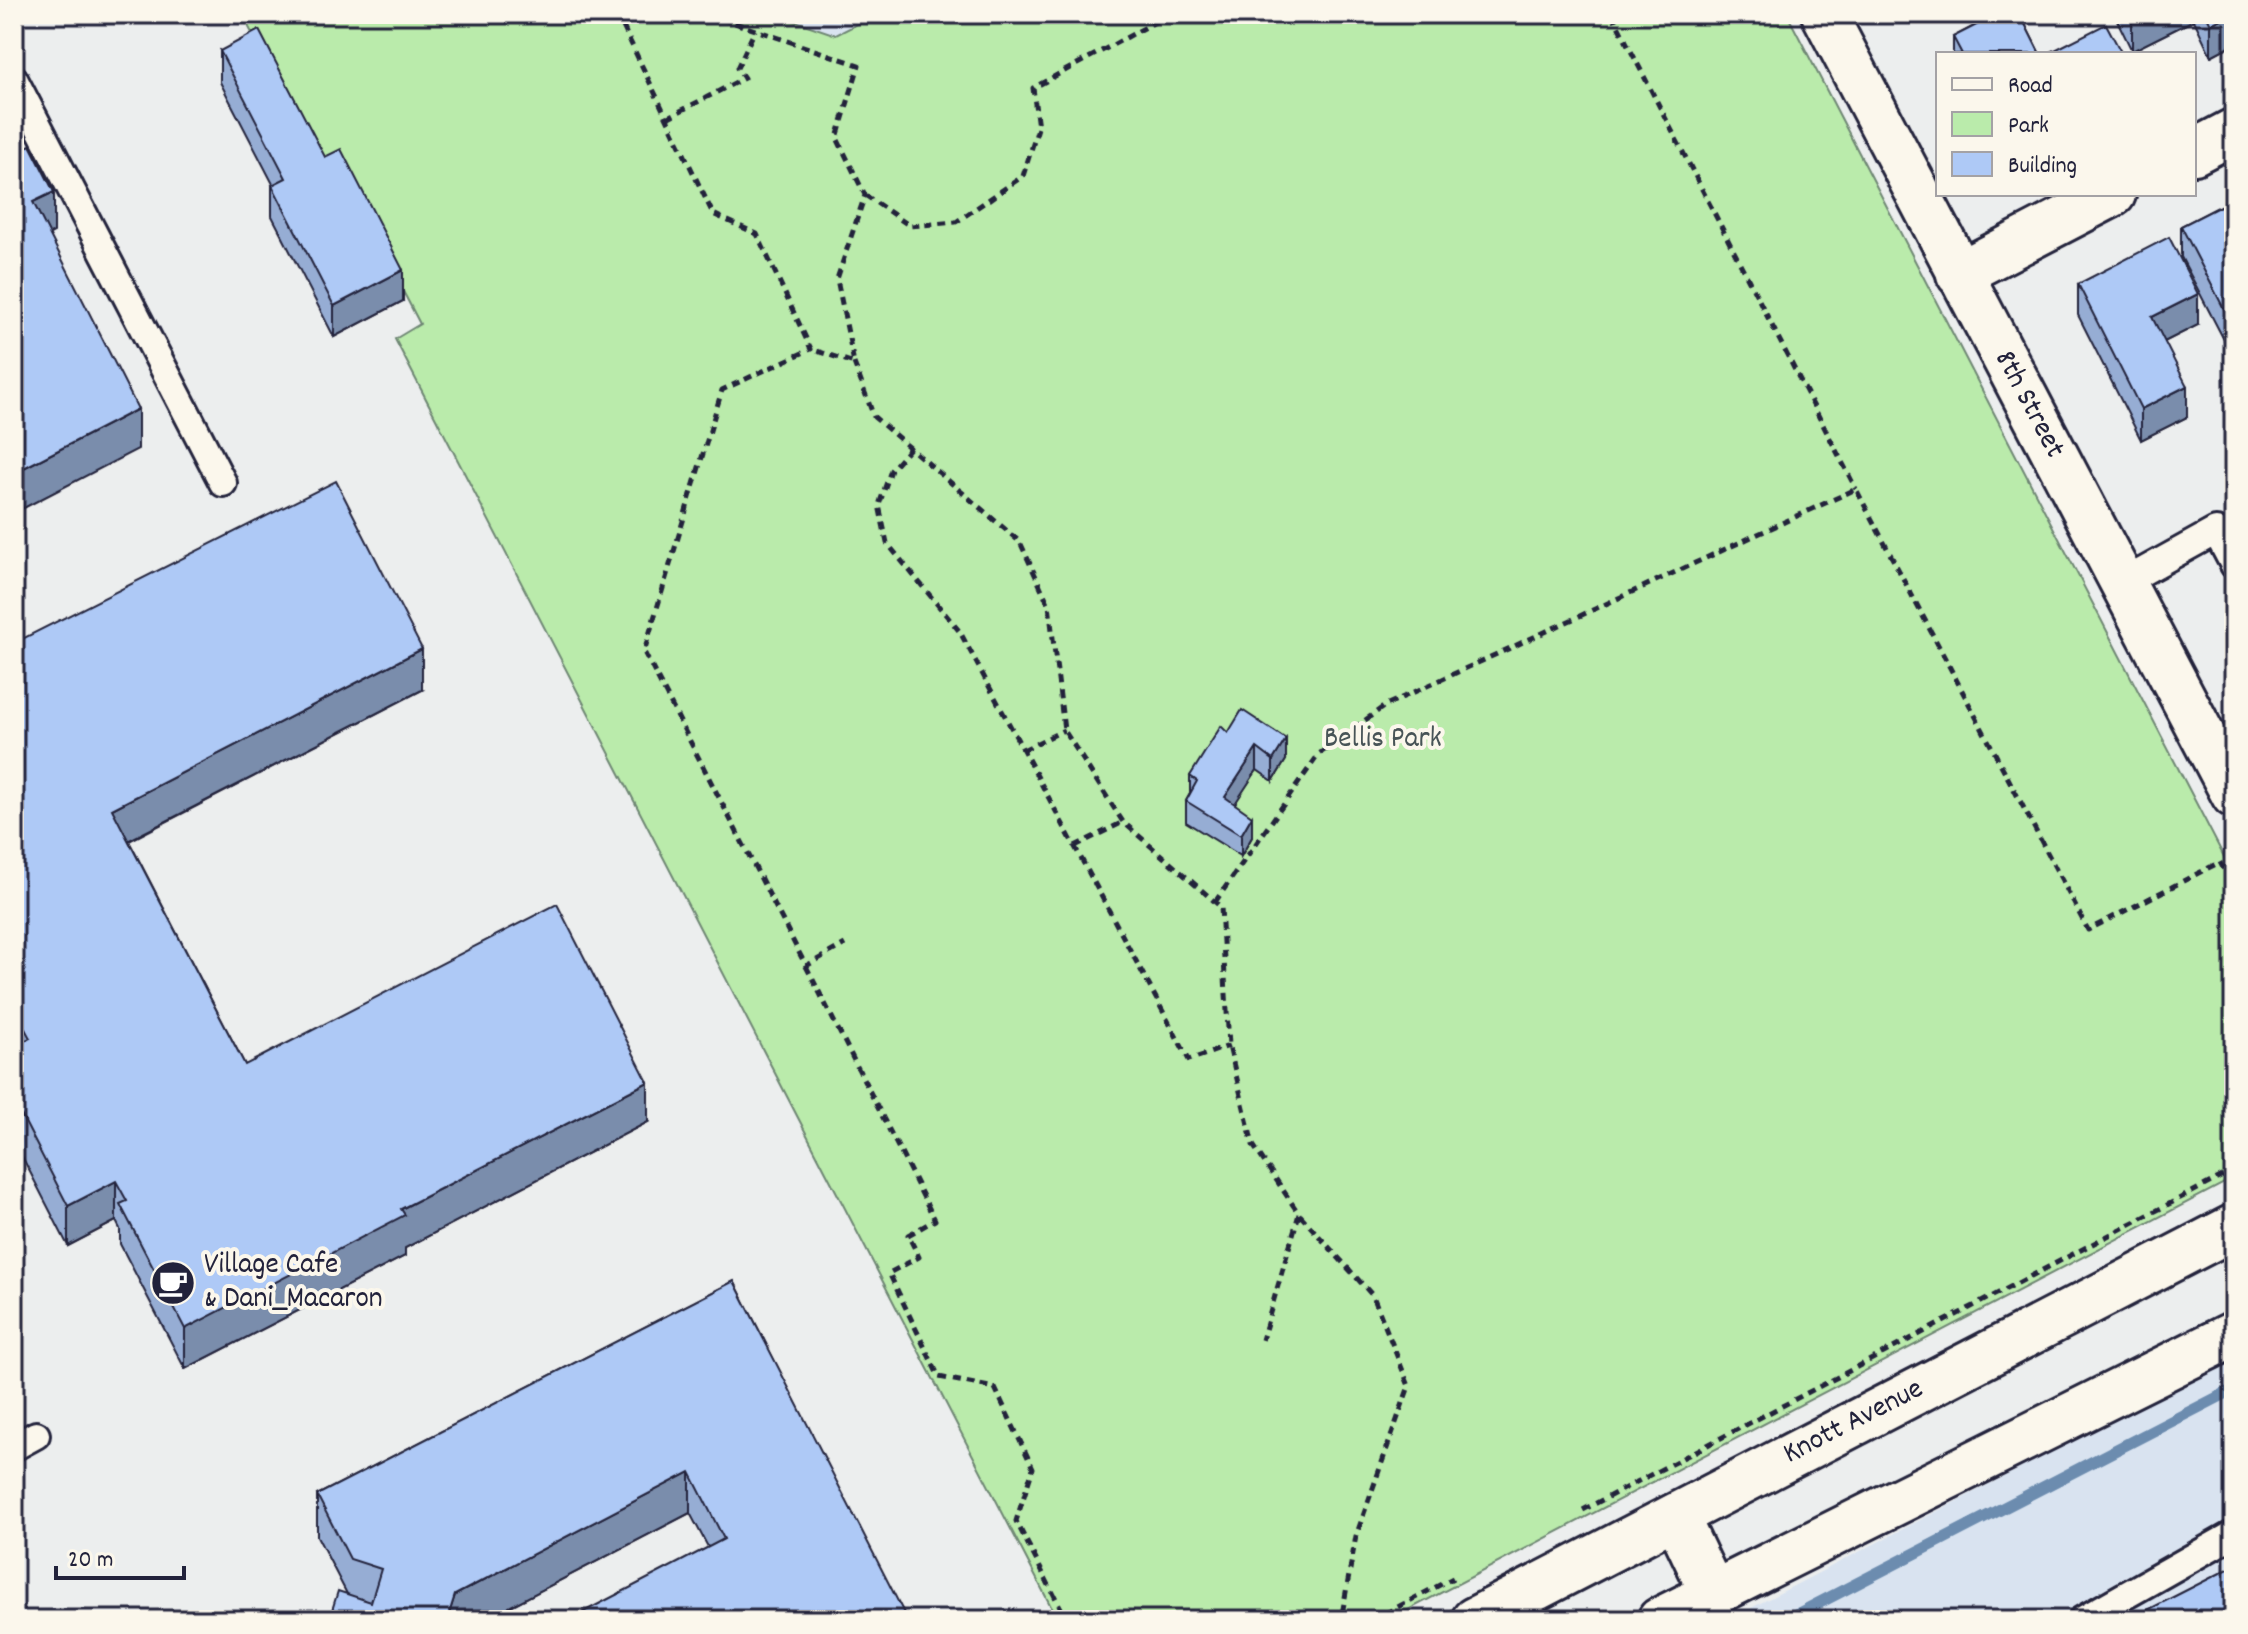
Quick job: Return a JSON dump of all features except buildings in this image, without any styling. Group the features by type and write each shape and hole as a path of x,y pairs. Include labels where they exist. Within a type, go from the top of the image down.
{"main road":[{"name":"8th Street","path":"1824,14 2234,795"},
{"path":"2196,151 2234,131"},
{"path":"1959,274 2109,196"},
{"name":"Knott Avenue","path":"1474,1620 2234,1227"},
{"path":"1660,1620 1720,1607 2234,1334"},
{"path":"1676,1516 1720,1607"}],"lane":[{"path":"14,79 223,483"},
{"path":"2122,583 2216,531 2234,565"},
{"path":"2082,1620 2234,1534"}],"path":[{"path":"617,14 713,214 757,234 811,349"},
{"path":"708,14 859,65 837,138 865,195 910,226 956,222 1023,176 1038,128 1033,88 1170,14"},
{"path":"1612,14 1856,489 2088,930 2220,862 2234,889"},
{"path":"667,118 744,78 737,68 755,30"},
{"path":"865,195 837,279 854,363 874,417 1020,542 1049,605 1064,730 1123,822 1221,907 1229,1046 1253,1145 1299,1214 1373,1296 1409,1386 1356,1536 1341,1620"},
{"path":"854,363 811,349 722,390 644,652 935,1220 908,1235 919,1257 889,1273 939,1377 995,1388 1033,1468 1016,1521 1067,1620"},
{"path":"910,448 891,470 879,505 887,543 960,632 1189,1060 1229,1046"},
{"path":"1215,902 1319,754 1386,705 1856,489"},
{"path":"1023,750 1064,730"},
{"path":"1075,846 1123,822"},
{"path":"806,966 845,944"},
{"path":"1570,1517 2234,1170"},
{"path":"1262,1340 1299,1214"},
{"path":"1373,1620 1457,1576"}],"shaded area":[{"path":"775,14 877,14 837,35"},
{"path":"2234,1357 2234,1620 1728,1620"}],"green space":[{"name":"Bellis Park","path":"242,14 775,14 836,35 877,14 1787,14 2234,876 2234,1178 1389,1620 1058,1620 395,339 420,324 341,172 328,178"}],"waterway":[{"path":"1786,1620 2234,1389"}],"place":[{"name":"Village Cafe & Dani_Macaron","path":"173,1283"}]}
